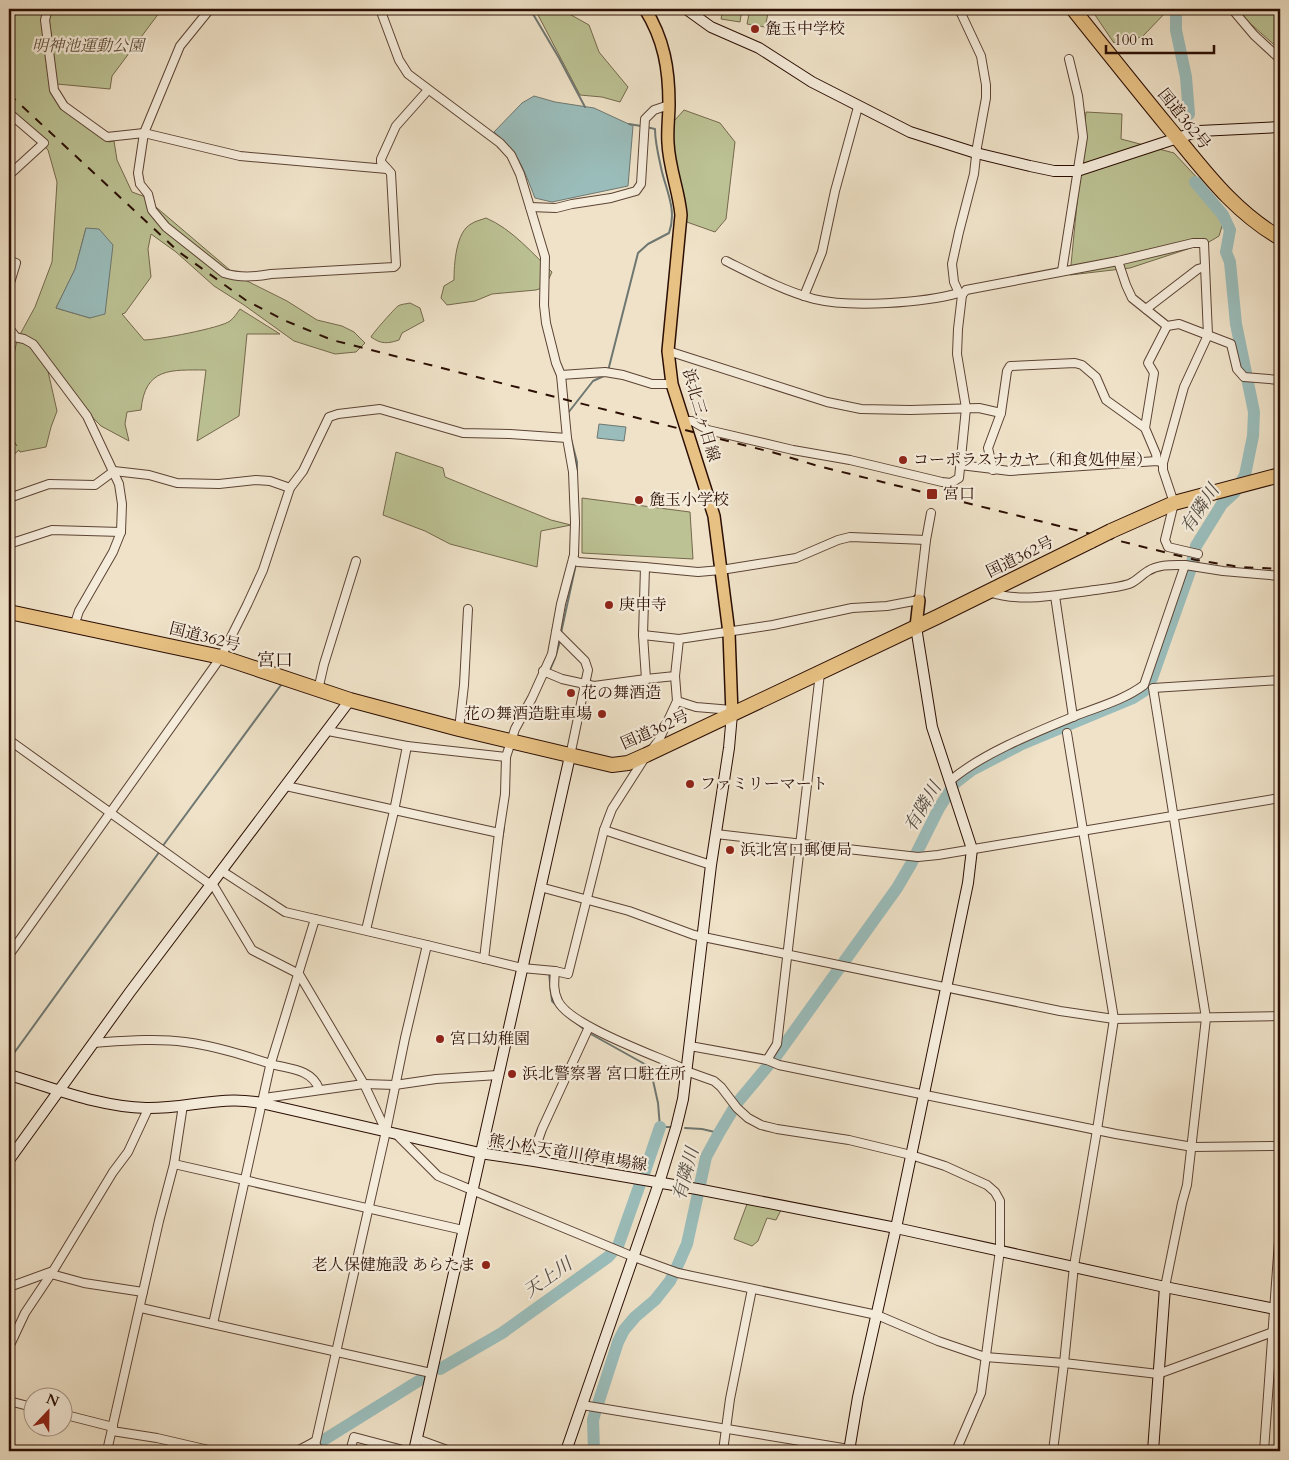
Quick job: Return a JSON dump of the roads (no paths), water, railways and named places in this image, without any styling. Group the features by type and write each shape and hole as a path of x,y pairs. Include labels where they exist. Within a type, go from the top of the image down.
{"highway":[{"name":"国道362号","path":"1073,9 1226,197 1253,220 1280,238"},
{"name":"国道362号","path":"9,612 220,657 350,700 459,729 612,765 628,762 732,712 820,673 916,628 1111,531 1174,503 1280,475"}],"main road":[{"name":"浜北三ヶ日線","path":"645,9 656,26 667,64 669,105 667,142 679,195 681,215 668,351 672,384 714,516 729,633 732,712"},
{"path":"916,628 919,600"}],"street":[{"path":"48,9 45,20 54,90 64,106 107,137 144,133 240,156 388,169"},
{"path":"210,9 180,46 144,133 138,173 140,184 148,194 152,210 166,227 224,273 232,276 258,277 271,274 394,268 396,265 391,174 380,162 396,126 428,90"},
{"path":"380,9 400,60 408,74 488,133 511,155 520,174 544,257 546,323 561,375 567,438 573,472 575,560 552,654 510,741 506,757 505,794 484,959"},
{"path":"686,9 711,27 760,48 796,73 858,107 910,132 976,152 1042,168 1077,171 1199,131 1280,127"},
{"path":"684,421 692,421 708,430 793,450 850,460 942,482 954,482 959,478 966,408 957,354 960,294 954,282 952,264 958,232 974,174 986,98 986,85 981,56 959,9"},
{"path":"1232,9 1254,35 1280,59"},
{"path":"1062,271 1083,137 1080,110 1068,59"},
{"path":"530,207 556,208 611,198 636,191 641,184 644,132 647,115 654,110 669,105"},
{"path":"804,296 822,252 835,191 858,107"},
{"path":"9,113 44,143 9,175"},
{"path":"726,261 804,296 833,302 866,304 940,298 960,294 966,290 1118,261 1194,243 1204,243 1208,335 1184,387 1160,462"},
{"path":"9,260 16,263 9,286"},
{"path":"1118,261 1132,298 1167,326 1179,324 1231,344 1237,369 1244,377 1280,380"},
{"path":"1146,309 1198,269 1205,268"},
{"path":"1145,428 1154,373 1148,363 1167,326"},
{"path":"9,328 12,336 33,344 82,410 119,484 122,504 121,532 113,552 79,611 74,626"},
{"path":"668,351 848,407 910,410 979,408 1001,413"},
{"path":"993,470 988,448 1001,413 1007,371 1010,366 1075,363 1082,365 1096,377 1106,400 1145,428 1160,462 1174,503 1165,540 1166,545 1194,553"},
{"path":"561,375 609,373 652,384 672,384"},
{"path":"9,955 220,657 247,605 262,570 290,488 303,471 329,417 338,414 380,409 463,433 567,438"},
{"path":"960,466 1010,471 1160,462"},
{"path":"9,498 49,484 95,485 114,471 149,475 177,483 219,484 256,480 290,488"},
{"path":"643,635 679,639 729,633 773,626 852,608 887,606 919,600 931,513"},
{"path":"9,544 52,530 121,532"},
{"path":"575,560 698,572 796,558 850,536 926,540"},
{"path":"318,690 324,664 356,561"},
{"path":"988,592 1021,598 1055,596 1130,583 1155,567 1166,564 1195,566 1245,574 1280,576"},
{"path":"1153,1451 1165,1287 1175,1232 1187,1185 1193,1147 1206,1018 1174,816 1149,687 1185,565"},
{"path":"645,567 643,635 646,678"},
{"path":"1055,596 1073,717"},
{"path":"459,729 464,685 468,609"},
{"path":"849,1450 858,1397 896,1228 968,883 972,849 932,727 916,628"},
{"path":"263,1100 480,1153 585,685 587,666 556,632"},
{"path":"222,871 286,912 522,968 568,974 604,830 612,809 646,754 660,740 677,701 675,676 679,639"},
{"path":"543,671 562,679 594,686 646,678 675,676"},
{"path":"767,1060 778,1044 820,673"},
{"path":"951,784 966,767 1008,746 1073,717 1149,687 1280,680"},
{"path":"9,1160 93,1043 350,700"},
{"path":"677,701 696,707 732,712"},
{"name":"熊小松天竜川停車場線","path":"414,1451 480,1153 659,1182 683,1099 711,865 732,712"},
{"path":"328,731 407,746 506,757"},
{"path":"1053,1451 1074,1266 1098,1130 1114,1019 1067,733"},
{"path":"9,740 156,847 211,884 252,950 299,974 391,1132 438,1176 675,1272 752,1290 877,1315 938,1341 985,1357 1064,1363 1158,1374 1277,1327"},
{"path":"366,930 407,746"},
{"path":"286,786 499,833"},
{"path":"716,834 915,856 972,849 1280,798"},
{"path":"604,830 711,865"},
{"path":"540,887 629,911 694,935 1060,1011 1114,1019 1280,1016"},
{"path":"213,1324 271,1064 315,919"},
{"path":"297,1451 315,1446 369,1209 391,1132 395,1085 427,945"},
{"path":"555,971 553,985 558,1003 571,1015 589,1027 680,1066 686,1071 714,1081 748,1118 777,1128 850,1140 911,1155 945,1166 987,1186 995,1192 1000,1201 1000,1250 981,1393 956,1451"},
{"path":"534,1161 536,1146 542,1130 589,1027"},
{"path":"93,1043 132,1041 183,1042 236,1052 271,1064 301,1071 317,1082 319,1089"},
{"path":"690,1046 767,1060 779,1065 924,1093 1098,1130 1193,1147 1280,1146"},
{"path":"9,1075 100,1102 148,1108 227,1100 263,1100 319,1089 364,1084 395,1085 436,1079 498,1075"},
{"path":"108,1451 159,1222 174,1164 183,1105"},
{"path":"9,1347 25,1314 113,1172 128,1152 148,1108"},
{"path":"174,1164 462,1230"},
{"path":"566,1451 586,1405 659,1182 896,1228 1165,1287 1277,1309"},
{"path":"1264,1451 1277,1327 1280,1227"},
{"path":"9,1287 52,1272 84,1283 143,1292"},
{"path":"723,1451 730,1400 752,1290"},
{"path":"141,1308 431,1373"},
{"path":"9,1401 22,1404"},
{"path":"586,1405 861,1451"},
{"path":"72,1417 112,1429 213,1451"},
{"path":"350,1451 354,1438 407,1451"},
{"path":"417,1439 450,1451"}],"water":[{"path":"534,96 555,102 594,108 633,126 628,186 552,202 535,198 515,154 494,132 522,103"},
{"path":"86,228 99,229 113,245 105,314 90,318 56,308 75,269"},
{"path":"599,424 626,427 624,441 597,438"}],"waterway":[{"path":"530,9 585,107"},
{"name":"有隣川","path":"1176,9 1176,30 1186,77 1189,114"},
{"path":"629,124 641,126"},
{"path":"608,371 638,253 648,244 669,233 671,225 672,209 658,156 655,129 646,127"},
{"name":"有隣川","path":"594,1451 593,1420 618,1342 624,1330 635,1317 655,1300 670,1281 676,1269 687,1244 706,1157 737,1103 777,1055 897,888 939,808 955,783 972,770 1022,744 1133,698 1144,691 1152,678 1190,571 1196,546 1222,504 1235,492 1245,475 1253,436 1254,412 1236,324 1230,262 1226,252 1230,230 1223,215 1195,182"},
{"path":"568,413 593,381 606,375"},
{"path":"570,435 577,462 577,474"},
{"path":"578,544 578,559"},
{"path":"561,633 576,564"},
{"path":"549,672 560,641"},
{"path":"162,847 281,685"},
{"path":"501,846 504,828"},
{"path":"9,1060 160,851"},
{"path":"1279,911 1280,918"},
{"path":"549,973 552,1001 562,1011"},
{"path":"575,1022 585,1030"},
{"path":"589,1033 650,1067 658,1103 660,1127 671,1127"},
{"name":"天上川","path":"644,1174 660,1127"},
{"path":"685,1128 719,1133"},
{"name":"天上川","path":"440,1369 502,1333 608,1257 618,1246 640,1184"},
{"path":"1279,1304 1280,1288"},
{"path":"1276,1332 1280,1346"},
{"name":"天上川","path":"306,1451 420,1380"}],"railway":[{"path":"9,94 179,252 247,301 286,321 332,340 775,453 818,466 1196,560 1240,567 1280,569"}],"place":[{"name":"麁玉中学校","path":"755,29"},
{"name":"コーポラスナカヤ（和食処仲屋）","path":"903,460"},
{"name":"宮口","path":"932,494"},
{"name":"麁玉小学校","path":"639,500"},
{"name":"庚申寺","path":"609,605"},
{"name":"花の舞酒造","path":"571,693"},
{"name":"花の舞酒造駐車場","path":"602,714"},
{"name":"ファミリーマート","path":"690,784"},
{"name":"浜北宮口郵便局","path":"730,850"},
{"name":"宮口幼稚園","path":"440,1039"},
{"name":"浜北警察署 宮口駐在所","path":"512,1074"},
{"name":"老人保健施設 あらたま","path":"486,1265"}],"district":[{"name":"宮口","path":"275,660"}],"park label":[{"name":"明神池運動公園","path":"88,46"}]}
